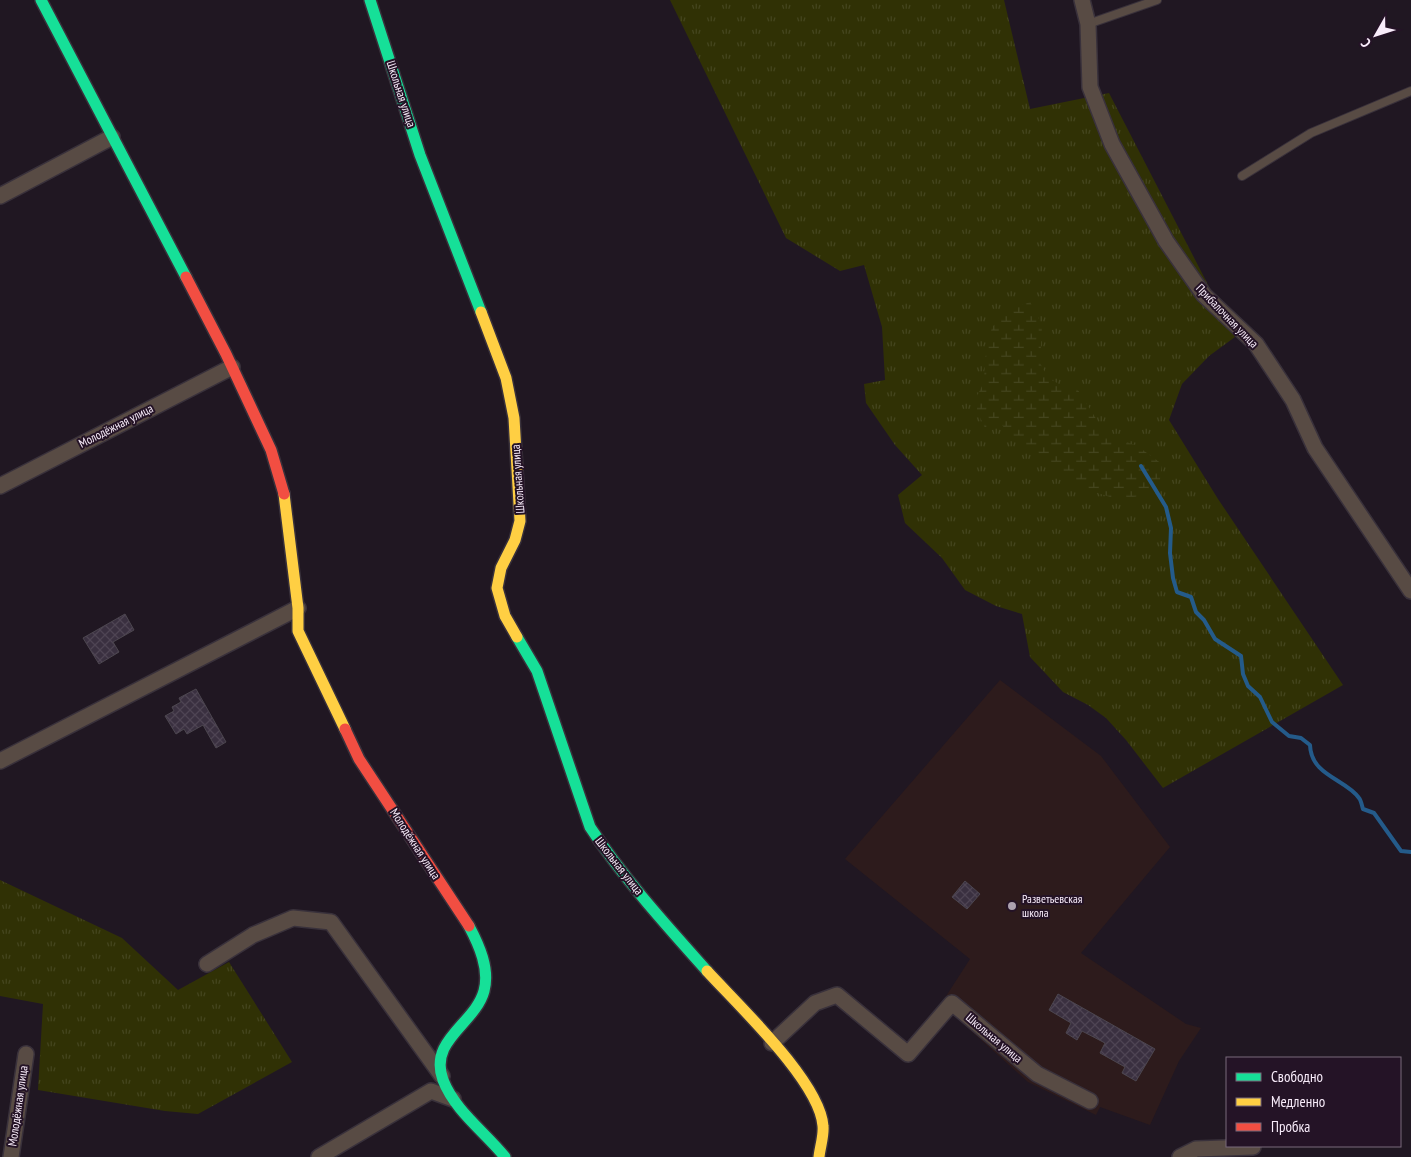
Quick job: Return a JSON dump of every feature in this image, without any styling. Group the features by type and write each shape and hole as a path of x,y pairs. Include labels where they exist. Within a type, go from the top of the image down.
{"street":[{"name":"Молодёжная улица","path":"41,0 232,367 271,450 285,498 298,608 298,631 359,759 470,928 482,955 487,980 482,998 451,1035 441,1056 442,1077"},
{"name":"Школьная улица","path":"370,0 420,155 506,378 514,418 520,521 515,540 501,568 497,588 505,616 537,671 590,827 602,847 668,928 801,1075 814,1099 823,1126 819,1157"},
{"name":"Прибалочная улица","path":"1082,0 1088,24 1090,87 1112,144 1166,241 1204,295 1256,344 1293,400 1315,448 1411,591"},
{"path":"0,196 112,137"},
{"name":"Молодёжная улица","path":"0,486 232,367"},
{"path":"0,760 298,608"},
{"name":"Молодёжная улица","path":"206,964 253,935 293,918 331,922 442,1077 453,1099 505,1157"},
{"name":"Школьная улица","path":"772,1043 815,1003 838,995 908,1054 952,1003 1037,1074 1090,1100"},
{"name":"Молодёжная улица","path":"11,1157 26,1054"},
{"path":"319,1157 431,1091 453,1099"},
{"path":"1180,1157 1196,1149 1253,1147"}],"lane":[{"path":"1088,24 1157,0"},
{"path":"1242,176 1311,133 1411,91"}],"shaded area":[{"name":"Разветьевская школа","path":"1000,680 1101,756 1170,847 1081,953 1186,1024 1201,1028 1179,1061 1150,1125 1100,1107 1096,1115 1028,1082 941,1004 970,959 845,859"}],"green space":[{"path":"670,0 1004,0 1030,109 1109,93 1235,337 1209,356 1182,384 1169,420 1218,499 1343,685 1163,788 1126,740 1106,718 1088,705 1063,692 1030,657 1022,614 996,606 965,590 942,558 905,523 898,495 922,475 895,445 866,403 864,384 885,380 882,327 864,265 840,271 786,238"},
{"path":"1030,302 1042,325 1040,363 1048,378 1059,384 1076,387 1100,425 1103,436 1136,445 1162,464 1158,494 1116,499 1080,487 1062,470 1047,464 1018,443 1001,424 987,432 977,411 977,396 984,382 985,359 992,327 1009,310"},
{"path":"0,880 122,938 178,990 229,962 292,1062 198,1114 165,1111 38,1090 43,1004 0,996"}],"building":[{"path":"125,614 134,630 113,642 119,652 99,664 83,638"},
{"path":"196,689 226,742 216,748 203,725 187,734 184,729 176,734 165,716 174,711 172,707 181,702 179,698"},
{"path":"965,881 980,894 967,909 952,897"},
{"path":"1058,994 1155,1049 1136,1081 1122,1073 1125,1067 1100,1053 1105,1043 1082,1031 1077,1040 1066,1033 1071,1023 1049,1010"}],"waterway":[{"path":"1141,466 1166,507 1171,528 1170,553 1177,592 1191,597 1196,612 1204,620 1215,639 1241,656 1243,674 1248,686 1260,697 1272,722 1289,736 1301,738 1310,745 1316,764 1353,792 1360,799 1363,809 1374,813 1401,851 1411,852"}],"traffic: fast":[{"path":"41,0 186,277"},
{"path":"370,0 420,155 481,312"},
{"path":"517,637 537,671 590,827 631,883 707,971"},
{"path":"469,926 480,949 485,966 484,991 472,1013 447,1043 442,1054 440,1066 443,1080 455,1102 505,1157"}],"traffic: slow":[{"path":"481,312 506,378 514,418 520,521 515,540 501,568 497,588 505,616 517,637"},
{"path":"284,494 298,608 298,631 345,729"},
{"path":"707,971 757,1023 808,1088 818,1108 823,1126 819,1157"}],"traffic: jam":[{"path":"186,277 226,354 271,450 284,494"},
{"path":"345,729 359,759 469,926"}],"place":[{"name":"Разветьевская школа","path":"1012,906"}]}
